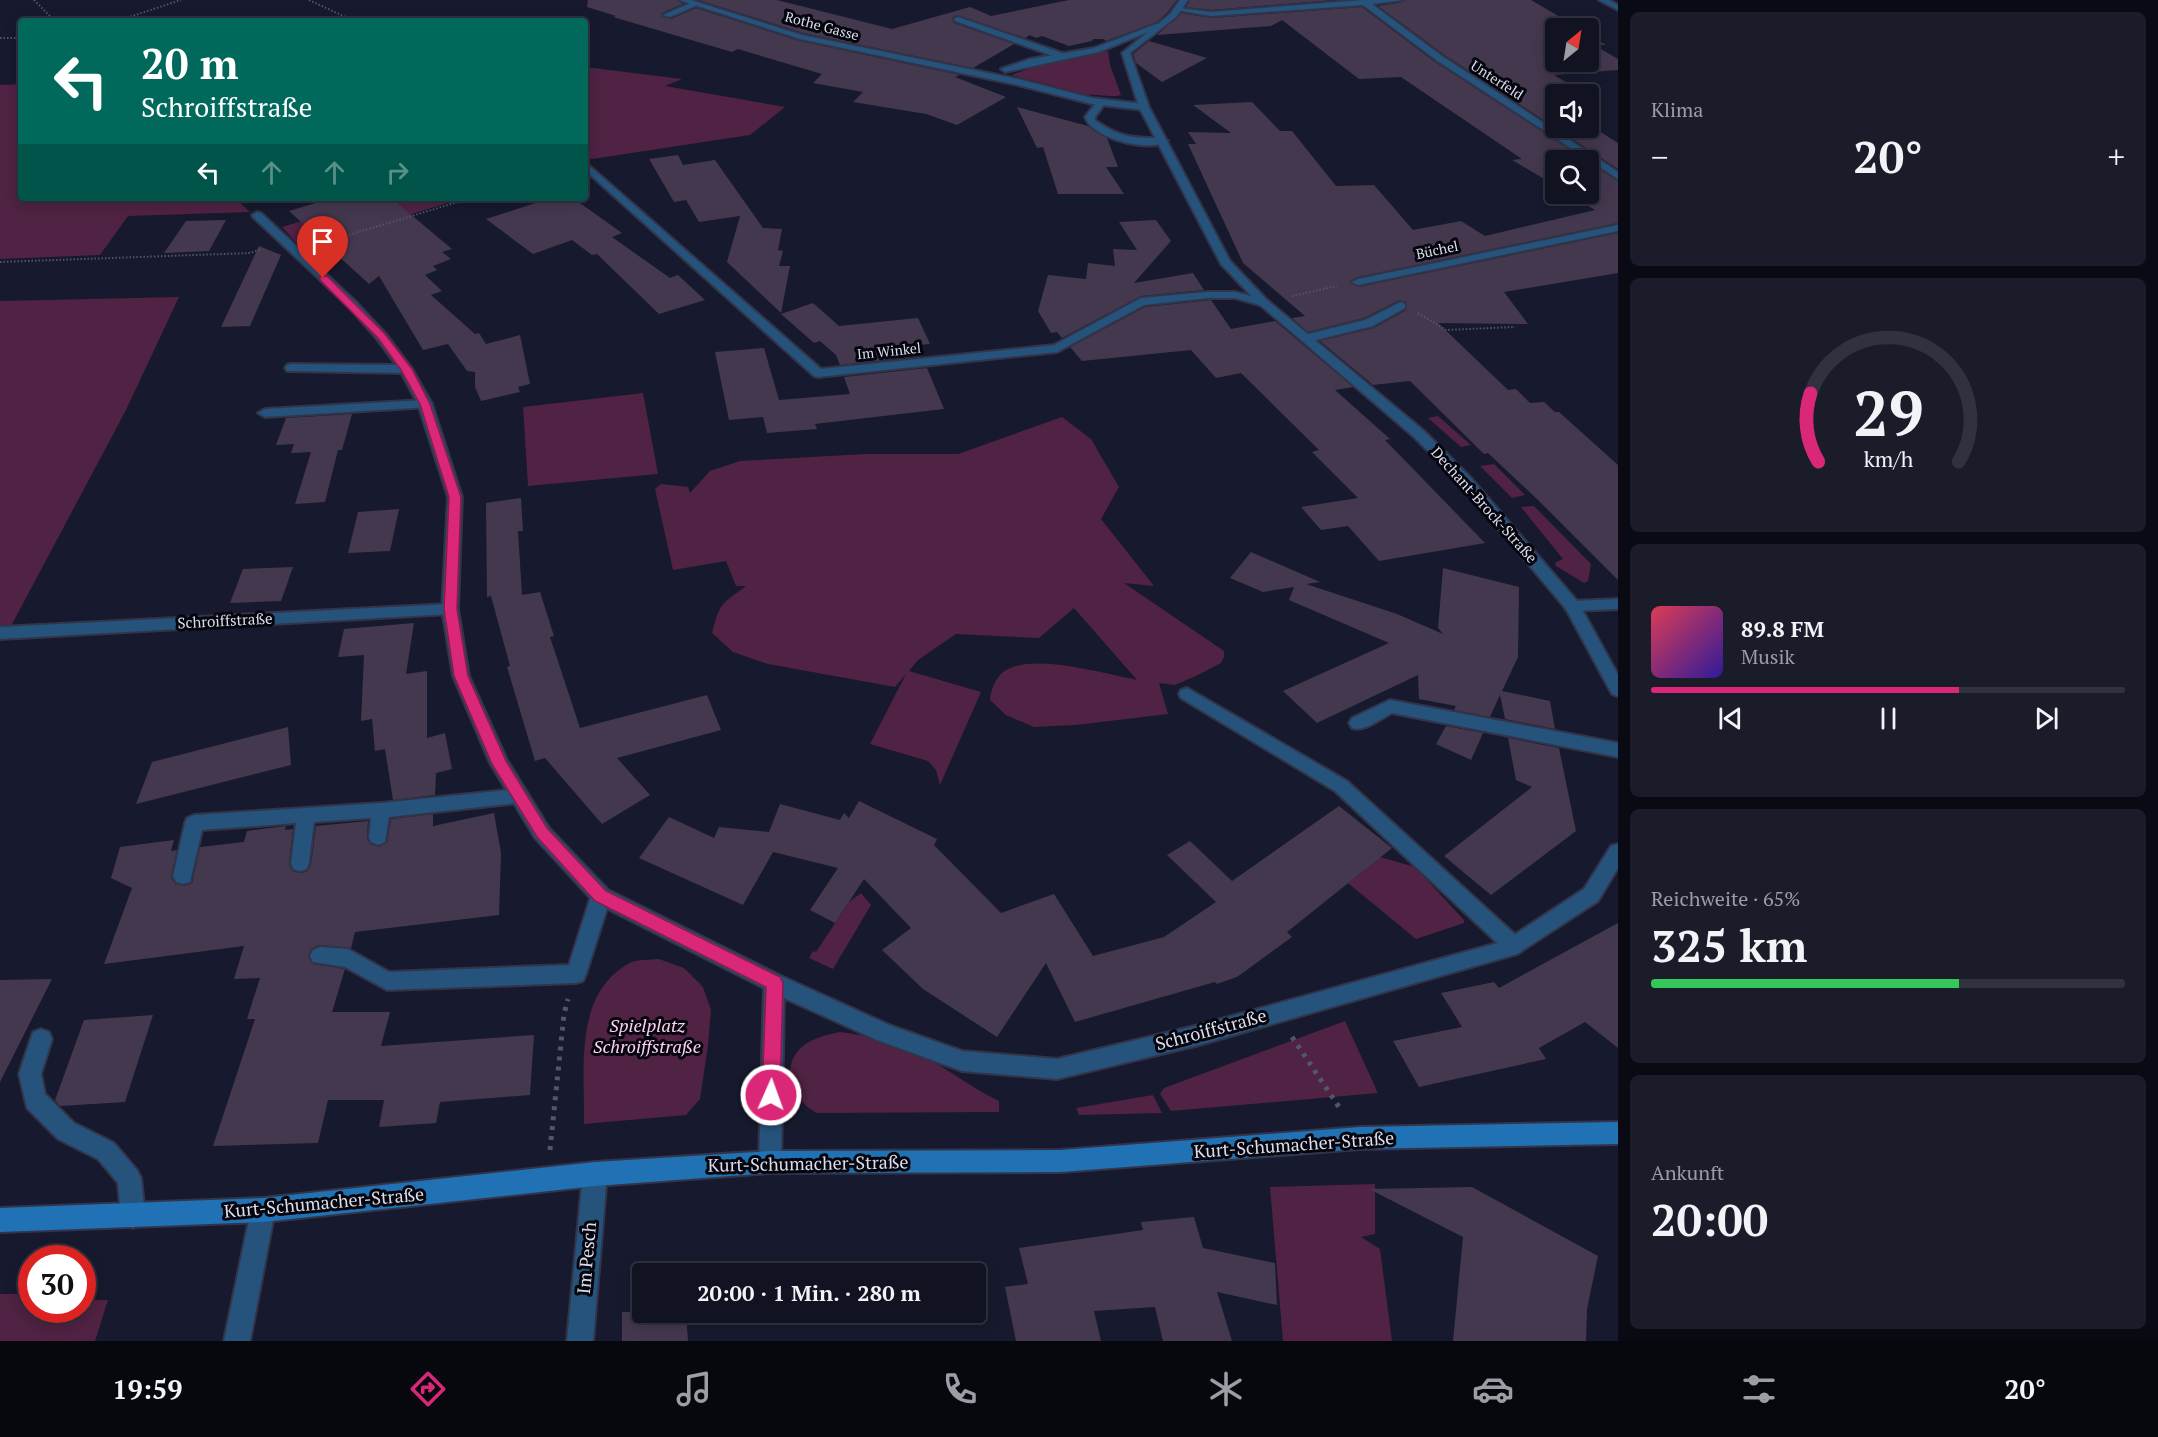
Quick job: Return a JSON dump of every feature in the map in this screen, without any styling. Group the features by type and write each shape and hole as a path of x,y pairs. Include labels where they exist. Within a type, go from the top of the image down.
{"main road":[{"name":"Kurt-Schumacher-Straße","path":"0,1220 263,1210 594,1174 770,1162 1061,1161 1360,1138 1618,1133"}],"street":[{"name":"Rothe Gasse","path":"683,0 784,30 800,37 957,71 992,76 1101,102"},
{"name":"Dechant-Brock-Straße","path":"1184,0 1180,10 1134,44 1126,53 1143,107 1225,262 1263,302 1419,434 1466,481 1572,606 1618,690"},
{"path":"1180,10 1211,14 1399,0"},
{"path":"1603,0 1618,8"},
{"name":"Unterfeld","path":"1364,3 1439,58 1618,176"},
{"path":"667,15 696,4"},
{"path":"958,19 1062,56"},
{"name":"Dechant-Brock-Straße","path":"1005,69 1096,50 1160,26"},
{"path":"1143,107 1101,102 1090,117 1091,121 1111,137 1130,141 1163,141"},
{"name":"Im Winkel","path":"588,168 818,373 1057,348 1141,302 1217,295 1235,295 1263,302"},
{"name":"Schroiffstraße","path":"257,214 353,305 381,336 406,369 425,404 455,497 450,609 461,676 499,764 542,833 601,896 774,983 884,1033 962,1060 1057,1069 1199,1035 1514,946 1591,895 1618,852"},
{"name":"Büchel","path":"1358,282 1618,228"},
{"path":"1308,338 1369,323 1401,306"},
{"path":"291,368 406,369"},
{"path":"265,413 425,404"},
{"path":"1572,606 1618,604"},
{"name":"Schroiffstraße","path":"0,633 450,609"},
{"path":"1186,694 1341,786 1514,946"},
{"path":"1358,723 1390,706 1618,750"},
{"path":"183,876 194,823 381,810 519,796"},
{"path":"378,837 381,810"},
{"path":"300,863 306,815"},
{"path":"320,956 348,958 387,981 576,974 601,896"},
{"path":"770,1162 774,983"},
{"path":"41,1039 30,1074 35,1100 66,1131 106,1151 129,1178 133,1216"},
{"name":"Im Pesch","path":"580,1341 594,1174"},
{"path":"237,1341 263,1210"}],"path":[{"path":"33,0 52,18"},
{"path":"126,18 181,0"},
{"path":"309,0 348,18"},
{"path":"0,38 18,38"},
{"path":"0,262 250,253 290,247 460,201"},
{"path":"1263,302 1358,282"},
{"path":"1401,306 1414,310 1446,330 1515,327"},
{"path":"547,1180 564,1014 576,974"},
{"path":"1276,1013 1360,1138"}],"green space":[{"path":"1108,51 1110,65 1121,95 1088,95 1011,75 1046,63"},
{"path":"588,67 682,79 665,86 785,107 750,135 588,158"},
{"path":"18,84 18,201 238,201 250,212 128,216 100,255 0,259 0,85"},
{"path":"369,201 454,201 301,248 282,227"},
{"path":"179,297 126,410 10,628 0,629 0,301"},
{"path":"643,393 658,474 528,486 523,407"},
{"path":"1438,416 1471,445 1461,447 1428,418"},
{"path":"1062,417 1091,439 1119,487 1101,519 1154,586 1124,583 1224,651 1221,663 1198,675 1175,685 1159,683 1168,714 1076,725 1034,727 1006,715 990,700 993,686 1001,674 1013,667 1028,664 1066,666 1137,680 1074,608 1039,638 956,634 918,660 909,671 981,692 940,785 936,770 928,761 870,744 906,674 895,687 768,664 733,652 712,633 720,609 746,586 736,586 726,561 673,570 655,489 661,484 688,487 690,493 710,471 740,461 865,454 958,454"},
{"path":"1494,464 1525,495 1512,498 1480,466"},
{"path":"1534,506 1591,564 1588,581 1584,583 1556,566 1555,563 1563,559 1521,507"},
{"path":"1380,857 1415,867 1464,920 1464,923 1416,939 1348,883"},
{"path":"861,893 871,905 833,969 809,958 813,951 816,952 849,902"},
{"name":"Spielplatz Schroiffstraße","path":"659,959 684,968 703,987 711,1010 700,1099 686,1115 584,1124 586,1036 590,1014 598,995 610,978 631,962"},
{"path":"1345,1021 1378,1093 1171,1111 1160,1094 1164,1088"},
{"path":"840,1032 886,1041 924,1056 999,1101 999,1112 817,1113 797,1095 790,1068 798,1051 807,1043"},
{"path":"1153,1095 1162,1113 1079,1115 1076,1108"},
{"path":"1375,1184 1375,1234 1361,1237 1380,1249 1392,1341 1283,1341 1270,1187"},
{"path":"0,1294 18,1294 18,1323 96,1323 96,1300 108,1300 95,1341 0,1341"}],"building":[{"path":"588,0 677,0 683,4 662,13 661,16 671,19 696,8 800,41 960,75 955,77 1006,97 957,125 926,114 853,102 863,92 813,83 822,74 738,49 732,52 613,17 616,16 587,7"},
{"path":"698,0 777,0 892,29 970,7 991,16 1069,0 1177,0 1157,22 1106,41 1093,39 1069,46 1042,36 1036,38 1030,35 1025,38 957,15 952,18 954,23 1014,44 973,68 803,33"},
{"path":"1190,0 1334,0 1211,10 1186,7"},
{"path":"1405,0 1531,0 1562,18 1545,18 1545,72 1592,72 1554,75 1569,84 1545,84 1545,121 1443,54 1378,6"},
{"path":"1362,7 1435,62 1545,133 1545,138 1552,138 1571,150 1545,150 1545,180 1512,160 1522,159 1401,77 1359,79 1282,20 1271,26 1157,35 1181,13 1211,18"},
{"path":"1149,41 1207,58 1162,82 1136,63 1133,54"},
{"path":"1599,48 1618,59 1618,70 1599,71"},
{"path":"1252,102 1280,131 1292,131 1336,186 1374,185 1413,230 1461,221 1485,236 1595,210 1584,204 1599,204 1599,169 1618,181 1618,223 1358,277 1350,281 1358,287 1618,233 1618,273 1504,292 1528,324 1438,323 1508,390 1516,389 1530,403 1544,402 1555,412 1559,412 1618,465 1618,580 1538,500 1488,453 1484,454 1410,381 1373,385 1320,341 1374,328 1406,310 1406,302 1400,300 1364,318 1308,332 1292,318 1305,316 1243,263 1188,144 1196,144 1188,132 1231,133 1193,105"},
{"path":"1017,107 1088,126 1107,138 1118,167 1106,167 1124,194 1058,194 1043,147 1037,148"},
{"path":"1599,131 1618,143 1618,169 1599,157 1599,150 1589,150 1571,138 1599,138"},
{"path":"678,155 683,165 715,160 763,228 782,229 778,250 783,251 779,266 790,266 781,313 727,262 740,216 699,222 686,200 674,202 649,159"},
{"path":"322,201 395,201 452,249 442,252 451,259 433,266 437,270 425,275 442,291 431,295 475,334 479,333 486,344 520,335 530,384 518,387 520,392 481,401 475,387 475,372 467,371 448,344 423,350 379,276 369,284 289,211"},
{"path":"542,201 577,201 622,233 612,237 670,278 678,275 705,300 659,314 597,254 592,255 572,240 533,254 486,219"},
{"path":"226,220 209,251 164,253 186,221"},
{"path":"1156,220 1171,241 1134,283 1193,273 1204,290 1141,296 1062,338 1057,332 1051,333 1038,311 1048,275 1086,279 1088,263 1115,266 1113,249 1137,250 1119,222"},
{"path":"259,246 281,255 250,326 221,327"},
{"path":"1211,300 1231,329 1275,321 1353,387 1335,390 1390,439 1385,440 1485,543 1379,561 1348,526 1321,530 1301,507 1358,498 1312,452 1319,450 1241,373 1216,378 1191,350 1082,361 1070,347 1145,307"},
{"path":"813,303 839,326 918,318 930,344 918,345 922,356 840,365 836,355 820,341 814,343 781,314"},
{"path":"764,348 779,400 850,394 844,377 927,368 944,409 815,424 817,429 767,433 763,417 729,420 715,352"},
{"path":"352,414 342,450 338,450 325,502 295,504 311,452 291,453 294,444 276,445 286,418"},
{"path":"521,498 523,531 518,531 522,595 540,592 554,636 550,637 580,728 707,695 721,730 617,758 650,795 602,824 545,758 535,761 507,667 510,666 491,596 487,597 486,503"},
{"path":"399,509 390,551 348,553 358,512"},
{"path":"1251,552 1320,582 1306,584 1397,614 1443,634 1438,628 1443,568 1519,587 1518,657 1502,691 1550,701 1555,729 1505,719 1500,695 1490,717 1454,710 1456,706 1419,699 1418,675 1317,723 1283,691 1389,643 1289,600 1294,587 1263,592 1230,578"},
{"path":"293,567 281,601 230,603 243,569"},
{"path":"414,623 406,674 427,671 427,738 445,733 452,769 436,773 435,795 393,800 385,749 375,751 372,719 361,721 364,655 338,657 344,629"},
{"path":"1446,726 1483,733 1471,760 1436,744"},
{"path":"288,727 291,765 136,804 152,762"},
{"path":"1508,738 1559,748 1576,831 1491,895 1444,856 1532,787 1516,780"},
{"path":"859,801 937,839 934,845 1001,913 1054,894 1093,956 1164,937 1216,902 1167,855 1190,841 1232,881 1339,806 1392,848 1287,932 1292,937 1237,977 1075,1022 1046,963 997,1037 923,989 882,950 911,928 864,879 835,923 810,910 838,868 773,852 743,905 639,858 669,817 714,838 719,827 769,832 780,804 840,820 844,813 849,818"},
{"path":"494,813 501,853 499,915 355,932 351,948 319,945 311,949 308,957 313,964 345,969 332,1012 390,1012 381,1046 534,1035 530,1095 440,1102 436,1123 379,1127 384,1100 328,1100 318,1143 213,1146 255,1019 247,1019 260,978 234,979 244,946 104,964 132,888 111,878 120,847 174,840 171,851 177,850 171,877 175,884 184,886 192,883 200,847 244,842 247,831 286,826 285,830 293,829 289,864 292,871 301,873 308,871 311,864 316,826 368,821 367,838 370,844 379,847 387,842 391,819 433,814 433,826"},
{"path":"1618,923 1618,1048 1585,1022 1539,1048 1546,1059 1419,1087 1393,1041 1462,1027 1441,993 1494,982 1499,988"},
{"path":"52,979 0,1082 0,980"},
{"path":"153,1015 125,1102 60,1106 55,1100 84,1020"},
{"path":"1472,1187 1598,1256 1587,1309 1586,1341 1453,1341 1463,1237 1369,1189"},
{"path":"1194,1217 1203,1248 1275,1263 1277,1305 1217,1292 1232,1341 1163,1341 1155,1307 1094,1311 1101,1341 1016,1341 1005,1287 1028,1284 1019,1248 1143,1230 1141,1222"},
{"path":"622,1312 632,1312 632,1323 687,1323 688,1341 622,1341"}],"route":[{"path":"323,278 353,305 381,336 406,369 425,404 455,497 450,609 461,676 499,764 542,833 601,896 774,983 771,1095"}]}
